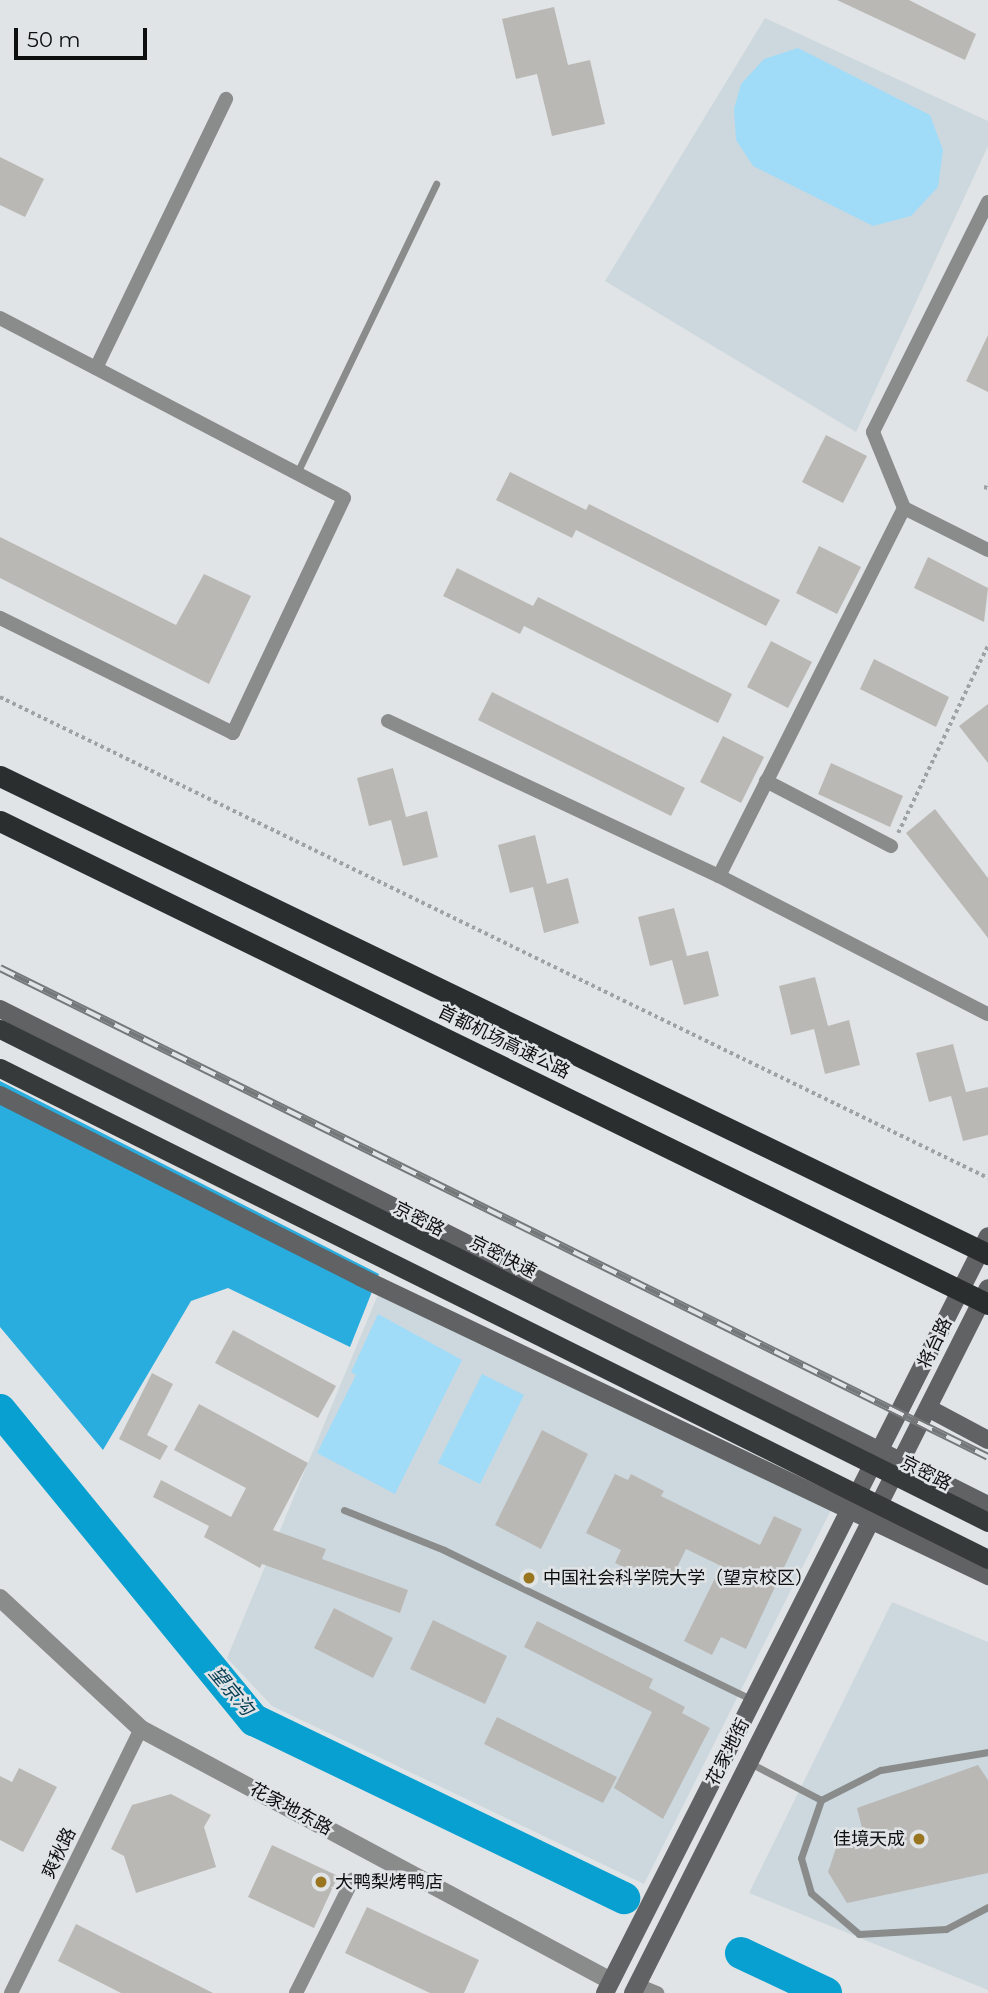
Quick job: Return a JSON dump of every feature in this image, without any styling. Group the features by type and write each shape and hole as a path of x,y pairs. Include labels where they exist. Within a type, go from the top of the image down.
{"highway":[{"name":"首都机场高速公路","path":"0,776 988,1254"},
{"name":"首都机场高速公路","path":"0,821 988,1304"},
{"name":"京密快速","path":"0,1029 988,1522"},
{"path":"0,1068 988,1559"}],"main road":[{"name":"京密路","path":"0,1009 988,1504"},
{"path":"0,1095 360,1277 988,1576"},
{"name":"将台路","path":"853,1511 988,1236"},
{"name":"将台路","path":"901,1461 988,1288"},
{"path":"928,1408 988,1440"},
{"name":"花家地街","path":"635,1989 746,1760 901,1461"},
{"name":"花家地街","path":"608,1987 853,1511"}],"street":[{"path":"96,368 226,99"},
{"path":"988,202 873,432 904,508 988,550"},
{"path":"0,318 344,498 233,733 0,618"},
{"path":"719,876 904,508"},
{"path":"388,721 719,876 988,1014"},
{"path":"766,781 891,846"},
{"name":"花家地东路","path":"2,1606 141,1729 608,1987"},
{"name":"爽秋路","path":"11,1993 141,1729"},
{"path":"296,1993 353,1879"},
{"path":"635,1989 657,1993"}],"lane":[{"path":"297,473 436,184"},
{"path":"344,1510 444,1550 755,1700"},
{"path":"988,1752 880,1770 821,1800 801,1858 811,1893 859,1934 946,1929 988,1907"},
{"path":"746,1760 821,1800"}],"path":[{"path":"891,846 988,645"},
{"path":"0,697 988,1178"}],"shaded area":[{"path":"765,18 988,121 988,146 856,432 605,281"},
{"path":"798,48 930,115 943,150 938,187 911,216 873,226 753,166 736,140 734,109 741,84 764,59"},
{"path":"0,1081 379,1274 350,1347 228,1288 191,1301 103,1450 0,1327"},
{"name":"中国社会科学院大学（望京校区）","path":"384,1280 837,1498 644,1884 272,1706 227,1658"},
{"path":"378,1314 462,1360 395,1494 317,1453 356,1375 351,1372"},
{"path":"482,1374 524,1395 480,1484 438,1463"},
{"path":"892,1602 988,1642 988,1990 749,1893"}],"building":[{"path":"837,0 909,0 976,34 965,60"},
{"path":"554,7 568,65 590,60 605,124 552,136 537,74 516,79 502,19"},
{"path":"0,157 44,179 25,217 0,205"},
{"path":"988,335 988,392 966,381"},
{"path":"826,435 867,456 843,503 802,482"},
{"path":"510,472 586,510 589,504 780,600 766,626 576,530 572,538 496,500"},
{"path":"0,537 176,625 204,574 251,596 209,684 0,578"},
{"path":"819,546 861,567 837,614 796,593"},
{"path":"928,557 988,588 984,622 914,588"},
{"path":"457,568 533,606 538,597 732,694 718,723 524,626 520,634 443,596"},
{"path":"771,641 812,662 788,708 747,687"},
{"path":"874,659 949,697 936,727 860,689"},
{"path":"492,692 685,788 671,816 478,720"},
{"path":"988,704 988,763 959,726"},
{"path":"723,736 764,757 741,803 700,782"},
{"path":"831,763 903,796 890,827 818,794"},
{"path":"393,768 406,817 427,811 438,857 403,866 391,820 369,826 357,778"},
{"path":"935,809 988,878 988,938 906,833"},
{"path":"535,835 547,884 568,878 579,923 544,933 533,887 510,893 498,845"},
{"path":"674,908 687,956 708,951 719,996 684,1005 672,960 650,966 638,917"},
{"path":"815,977 828,1026 849,1020 860,1065 825,1074 814,1029 791,1035 779,986"},
{"path":"953,1044 966,1092 988,1087 988,1135 963,1141 951,1096 929,1102 916,1053"},
{"path":"233,1330 336,1386 318,1418 215,1363"},
{"path":"152,1373 173,1384 147,1435 168,1446 160,1460 119,1439"},
{"path":"199,1404 308,1463 273,1530 326,1549 322,1559 408,1590 400,1613 262,1564 260,1568 204,1537 209,1526 153,1497 161,1480 231,1517 246,1488 174,1450"},
{"path":"542,1430 588,1454 541,1549 495,1525"},
{"path":"615,1474 628,1480 631,1474 664,1491 661,1496 760,1545 774,1516 802,1529 746,1649 721,1637 712,1655 684,1641 721,1566 686,1549 667,1588 615,1563 621,1550 586,1533"},
{"path":"334,1608 393,1638 373,1678 314,1648"},
{"path":"433,1620 507,1656 485,1704 410,1669"},
{"path":"537,1621 653,1679 649,1688 685,1707 682,1713 710,1728 663,1819 614,1788 652,1712 524,1647"},
{"path":"497,1717 617,1777 603,1803 484,1744"},
{"name":"佳境天成","path":"978,1765 988,1780 988,1873 847,1903 828,1872 837,1845 863,1832 857,1808"},
{"path":"19,1768 57,1787 23,1852 0,1840 0,1776 12,1782"},
{"path":"171,1794 211,1815 204,1827 216,1867 136,1893 124,1856 111,1849 132,1805"},
{"path":"272,1845 338,1876 314,1928 248,1897"},
{"path":"367,1907 479,1960 464,1993 430,1993 345,1953"},
{"path":"76,1924 213,1993 121,1993 58,1961"}],"waterway":[{"name":"望京沟","path":"0,1410 254,1720 624,1898"},
{"name":"望京沟","path":"741,1953 826,1993"}],"railway":[{"path":"0,968 988,1457"}],"place":[{"name":"中国社会科学院大学（望京校区）","path":"529,1578"},
{"name":"佳境天成","path":"919,1839"},
{"name":"大鸭梨烤鸭店","path":"321,1882"}]}
